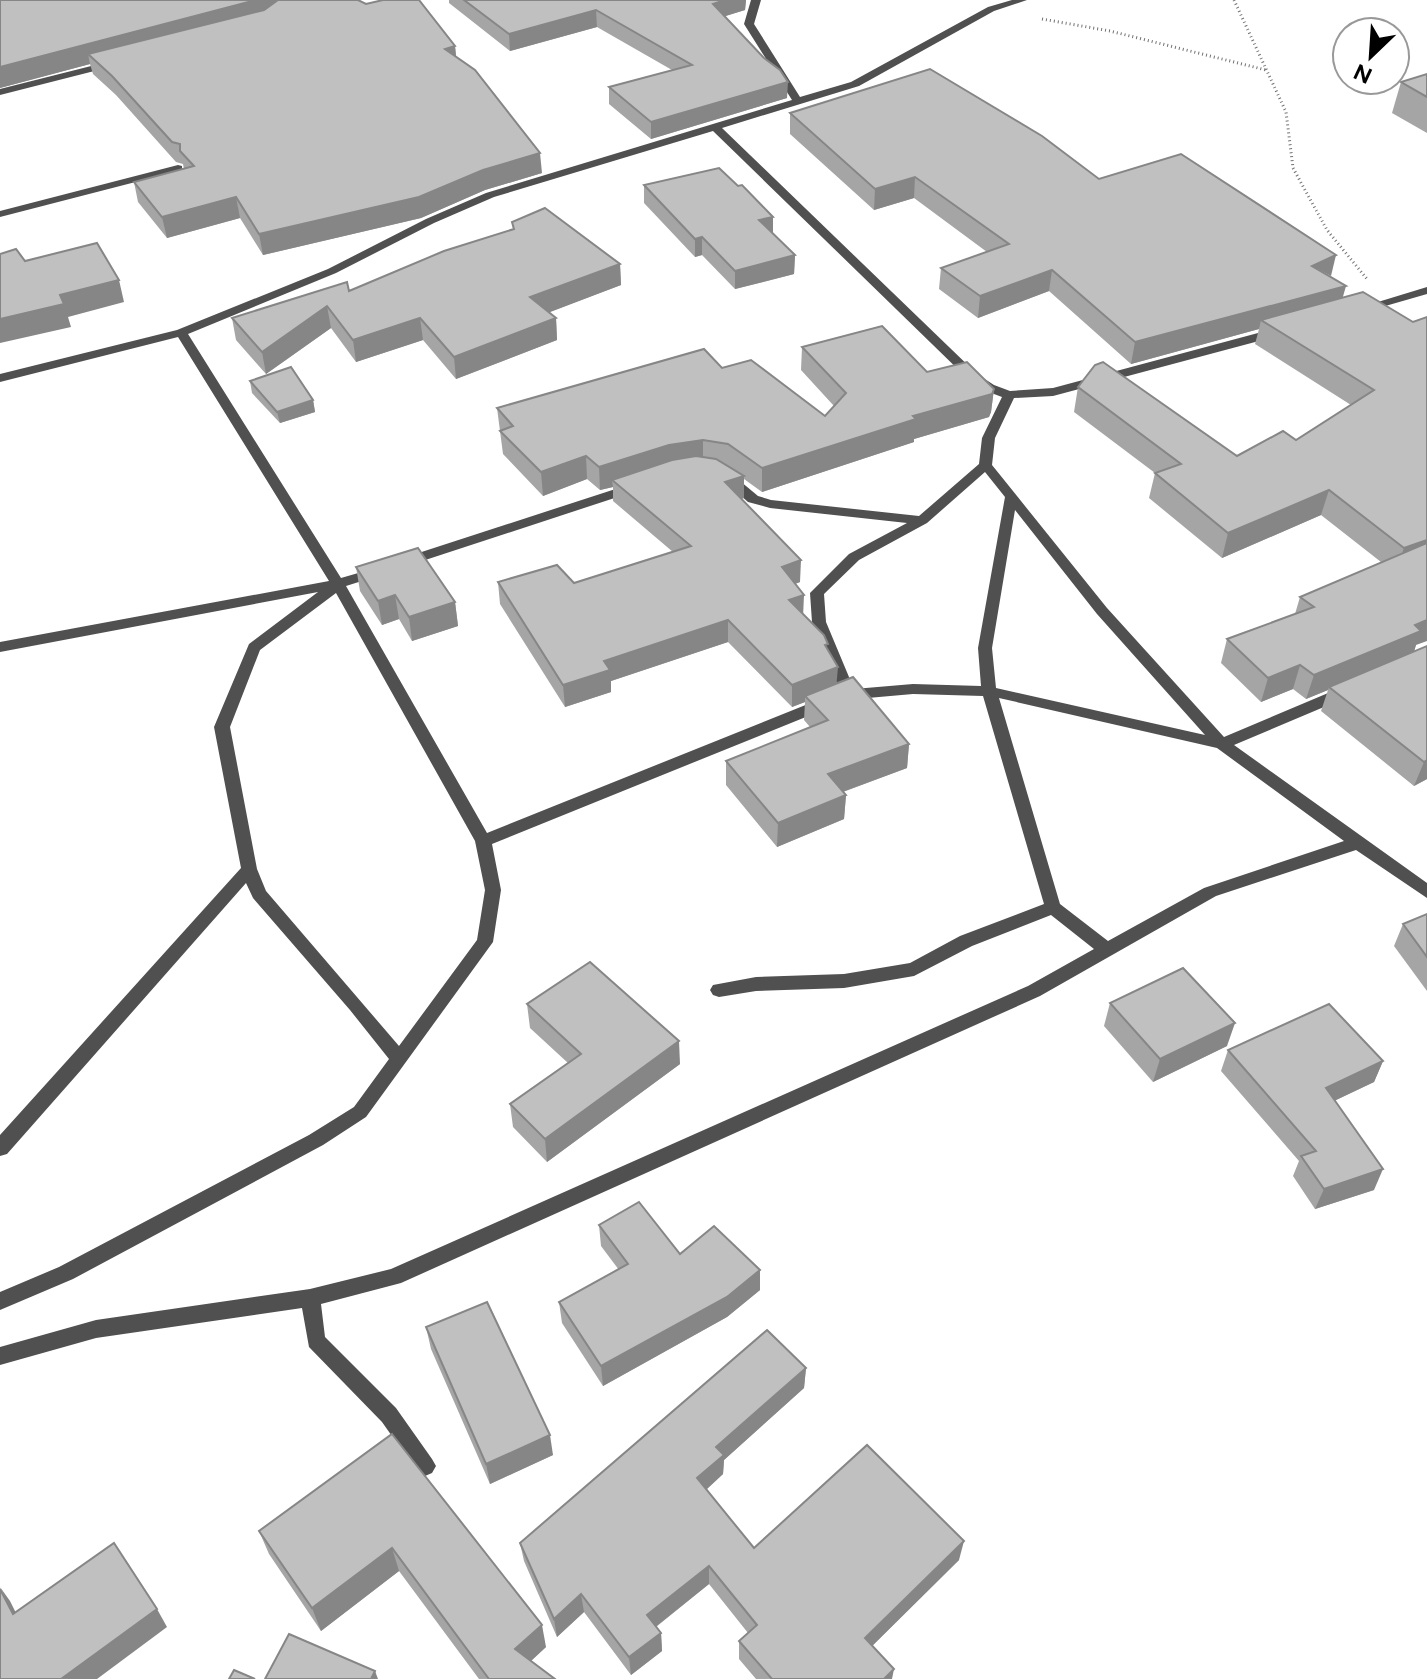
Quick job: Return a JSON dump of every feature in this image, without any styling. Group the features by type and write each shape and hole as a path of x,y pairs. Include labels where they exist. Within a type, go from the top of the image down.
{"street":[{"path":"756,0 749,24 799,103"},
{"path":"975,0 989,10"},
{"path":"0,378 181,333 332,271 430,221 490,195 855,84 989,10 1022,0"},
{"path":"0,92 117,62"},
{"path":"716,128 973,377 1009,395 1077,388 1292,328"},
{"path":"0,214 178,168"},
{"path":"1354,311 1427,290"},
{"path":"0,1301 66,1273 316,1140 360,1112 379,1082 485,942 493,890 483,841 338,584 181,333"},
{"path":"1009,395 986,443 983,454 986,465 1102,611 1222,744 1427,892"},
{"path":"848,693 819,622 817,593 854,557 922,520 986,465"},
{"path":"715,472 724,474 753,499 770,504 922,520"},
{"path":"0,647 338,584 655,480"},
{"path":"1010,499 985,648 989,691 1053,907 1107,950"},
{"path":"338,584 254,647 222,727 249,869 259,894 399,1059"},
{"path":"483,841 848,693 913,689 989,691 1222,744 1360,686"},
{"path":"0,1356 96,1329 310,1298 394,1277 1034,991 1210,892 1357,843"},
{"path":"0,1148 249,869"},
{"path":"719,990 756,984 844,981 914,969 966,941 1053,907"},
{"path":"310,1298 316,1341 389,1415 425,1466"}],"path":[{"path":"1234,0 1286,112 1293,168 1327,230 1384,302"},
{"path":"989,10 1110,31 1267,70"}],"building":[{"path":"0,0 256,0 0,67"},
{"path":"278,0 358,0 366,4 383,0 419,0 455,46 445,49 475,70 540,153 483,170 419,197 259,234 236,197 162,217 134,182 194,166 180,151 180,144 172,142 88,54 264,10"},
{"path":"464,0 725,0 713,4 764,58 780,70 788,82 651,122 609,87 692,65 596,10 509,34"},
{"path":"930,69 1042,136 1099,179 1181,154 1336,255 1312,266 1346,286 1135,342 1052,270 980,296 941,268 1009,244 915,177 875,189 790,113"},
{"path":"1427,74 1427,97 1411,88 1411,79"},
{"path":"719,168 738,186 742,185 773,217 759,220 795,255 735,271 702,237 695,239 644,185"},
{"path":"545,208 620,264 530,297 556,318 454,357 420,318 353,340 327,306 262,352 232,318 347,282 349,291 444,251 514,229 512,222"},
{"path":"97,243 119,280 60,295 64,304 0,319 0,254 16,249 25,261"},
{"path":"1363,292 1413,322 1427,317 1427,540 1404,548 1329,490 1228,533 1155,473 1181,464 1078,387 1095,365 1103,362 1237,456 1283,431 1296,440 1374,390 1261,320"},
{"path":"882,326 927,372 967,362 994,389 992,394 913,416 916,419 762,468 728,444 703,440 669,445 599,467 586,456 541,472 500,431 513,426 497,408 704,349 722,368 751,360 825,416 846,393 802,347"},
{"path":"291,367 313,400 277,412 250,381"},
{"path":"696,456 716,459 744,476 725,482 801,560 782,567 804,595 789,600 824,635 828,644 825,645 838,667 792,685 728,620 604,661 610,670 563,685 498,582 557,565 574,583 691,546 612,480 672,460"},
{"path":"1427,543 1427,620 1415,625 1421,631 1314,675 1300,665 1268,678 1227,639 1314,607 1300,597"},
{"path":"418,548 455,602 409,617 395,595 378,601 356,567"},
{"path":"1427,646 1427,760 1424,762 1329,687"},
{"path":"853,677 909,744 828,774 846,795 778,823 726,761 828,720 805,696"},
{"path":"1427,914 1427,957 1403,924"},
{"path":"590,962 679,1041 545,1139 510,1104 581,1054 527,1004"},
{"path":"1183,968 1235,1023 1160,1059 1110,1003"},
{"path":"1329,1004 1383,1061 1326,1088 1383,1169 1324,1189 1301,1156 1316,1151 1228,1050"},
{"path":"639,1202 680,1254 714,1226 760,1270 727,1297 601,1366 559,1302 628,1264 599,1225"},
{"path":"487,1302 550,1435 486,1464 426,1327"},
{"path":"767,1330 806,1368 716,1447 724,1455 697,1478 754,1548 867,1445 964,1541 865,1638 894,1669 884,1679 772,1679 739,1641 757,1625 709,1566 647,1615 661,1633 629,1657 581,1594 554,1619 520,1543"},
{"path":"392,1434 542,1625 515,1649 555,1679 489,1679 392,1548 312,1608 259,1531"},
{"path":"114,1543 157,1609 61,1679 0,1679 0,1589 13,1614"},
{"path":"289,1634 375,1671 371,1679 265,1679"},
{"path":"234,1670 255,1679 229,1679"}]}
